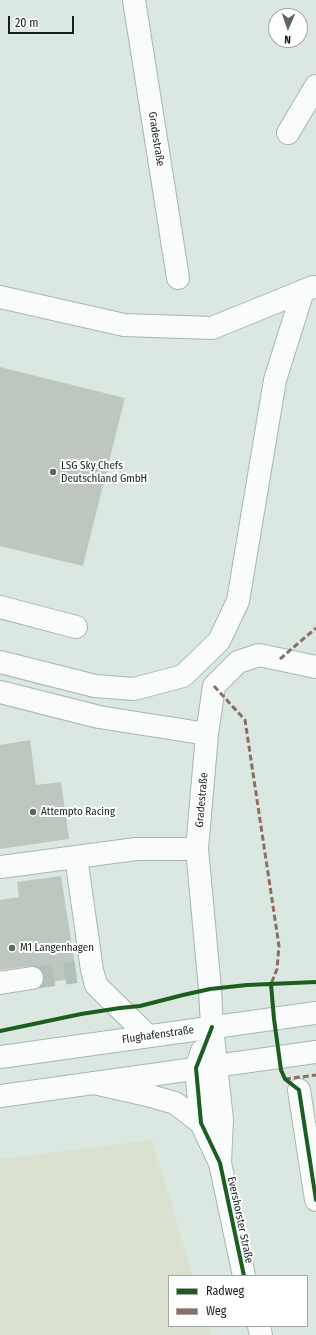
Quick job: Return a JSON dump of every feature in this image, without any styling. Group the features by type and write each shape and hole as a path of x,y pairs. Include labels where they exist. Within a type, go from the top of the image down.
{"main road":[{"name":"Gradestraße","path":"134,0 178,278"},
{"path":"288,133 316,86"},
{"path":"0,298 124,325 212,328 310,288"},
{"path":"0,662 95,686 134,689 183,676 219,641 238,601 275,380 310,288"},
{"path":"0,607 76,627"},
{"name":"Gradestraße","path":"212,1027 197,849 207,734 214,686 238,662 259,655 316,667"},
{"path":"0,692 99,717 207,734"},
{"path":"0,867 136,850 197,849"},
{"path":"76,857 88,976 148,1036"},
{"path":"0,983 32,978"},
{"name":"Flughafenstraße","path":"0,1057 316,1013"},
{"name":"Evershorster Straße","path":"212,1027 206,1067 222,1120 220,1163"},
{"path":"0,1096 316,1052"},
{"path":"202,1123 206,1067"},
{"path":"91,1083 147,1095 175,1103 202,1123"},
{"path":"299,1090 316,1200"},
{"name":"Evershorster Straße","path":"202,1123 220,1163 244,1275"}],"green space":[{"path":"152,1140 193,1275 168,1275 168,1327 208,1327 211,1335 0,1335 0,1159"}],"building":[{"name":"LSG Sky Chefs Deutschland GmbH","path":"0,367 125,398 83,566 0,546"},
{"name":"Attempto Racing","path":"30,740 36,785 61,782 69,839 0,849 0,745"},
{"path":"61,876 77,978 44,983 42,970 36,966 0,970 0,900 19,897 17,882"}],"tunnel":[{"path":"32,978 76,972"}],"marked path":[{"path":"280,659 316,628"},
{"path":"214,686 245,720 279,946 277,969 271,986"},
{"path":"285,1079 316,1075"}],"cycle path":[{"path":"0,1031 81,1014 140,1006 210,989 247,985 316,982"},
{"path":"271,984 281,1070 285,1079 299,1090 316,1200"},
{"path":"212,1027 196,1068 201,1123 220,1163 244,1275"}],"place":[{"name":"LSG Sky Chefs Deutschland GmbH","path":"53,472"},
{"name":"Attempto Racing","path":"33,812"},
{"name":"M1 Langenhagen","path":"12,948"}]}
